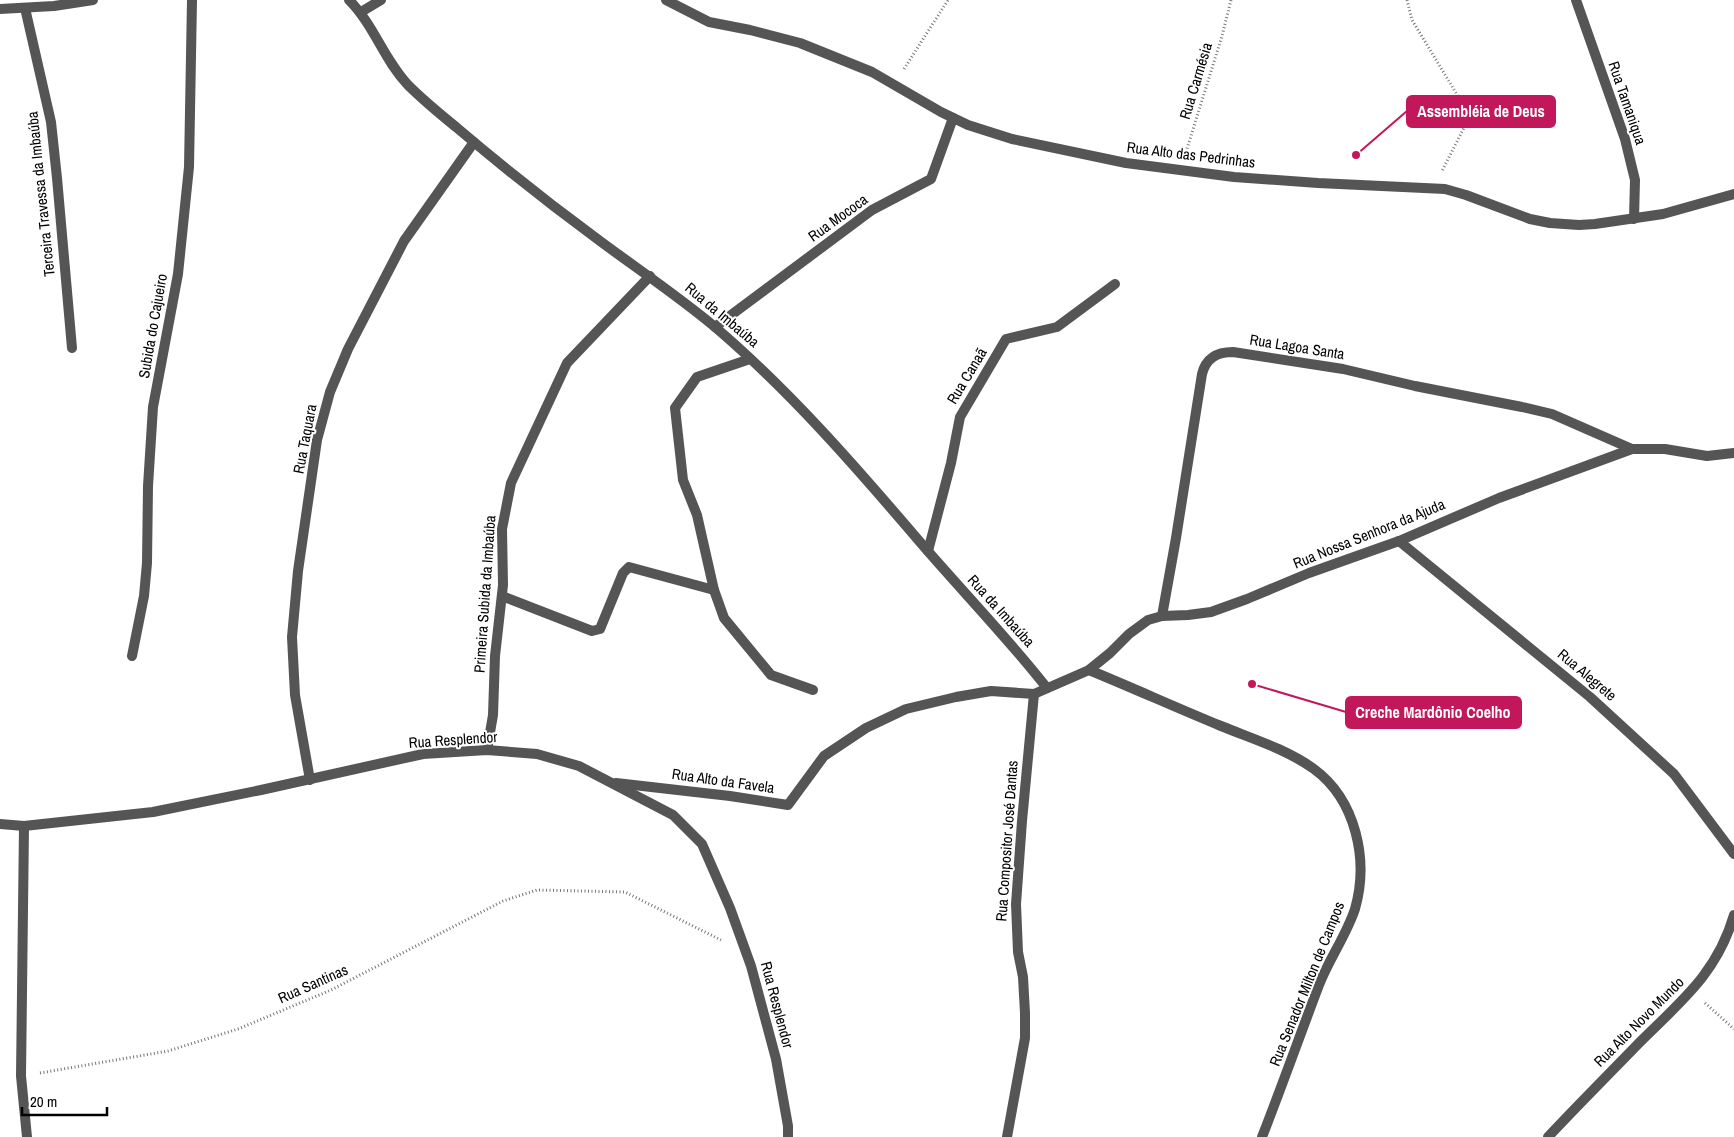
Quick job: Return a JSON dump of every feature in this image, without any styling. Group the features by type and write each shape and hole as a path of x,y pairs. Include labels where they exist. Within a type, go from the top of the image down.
{"street":[{"path":"0,8 54,6 93,0"},
{"name":"Subida do Cajueiro","path":"132,656 144,596 147,563 148,486 154,407 178,274 189,167 192,0"},
{"name":"Rua da Imbaúba","path":"349,0 361,12 391,62 407,84 474,142 715,327 750,359 833,443 882,497 1018,652 1047,688"},
{"path":"361,12 381,0"},
{"name":"Rua Alto das Pedrinhas","path":"666,0 708,22 750,30 800,43 872,72 968,125 1012,139 1126,163 1234,177 1445,189 1530,219 1550,223 1579,225 1634,219 1671,212 1734,194"},
{"name":"Rua Tamaniqua","path":"1576,0 1625,139 1636,180 1634,219"},
{"name":"Terceira Travessa da Imbaúba","path":"25,8 51,122 58,178 72,348"},
{"name":"Rua Mococa","path":"715,327 872,210 931,179 953,118"},
{"name":"Rua Taquara","path":"310,780 295,695 292,637 298,571 317,440 328,400 348,349 404,241 474,142"},
{"name":"Primeira Subida da Imbaúba","path":"487,750 493,715 494,656 502,596 502,529 511,483 567,363 650,276"},
{"name":"Rua Canaã","path":"928,551 951,463 960,417 1006,339 1057,327 1115,284"},
{"name":"Rua Lagoa Santa","path":"1162,616 1202,374 1206,361 1215,355 1233,352 1324,366 1522,407 1552,414 1632,450"},
{"path":"750,359 697,377 675,408 683,480 697,514 714,590 724,618 770,675 813,690"},
{"name":"Rua Nossa Senhora da Ajuda","path":"1034,694 1089,670 1129,634 1148,620 1162,616 1211,612 1310,573 1399,541 1484,504 1632,450 1665,449 1707,456 1734,453"},
{"name":"Rua Alegrete","path":"1399,541 1590,697 1674,774 1734,854"},
{"path":"502,596 592,631 600,629 623,573 629,567 714,590"},
{"name":"Rua Senador Milton de Campos","path":"1089,670 1268,744 1314,768 1331,784 1351,816 1357,839 1360,864 1360,886 1354,910 1321,980 1262,1137"},
{"name":"Rua Alto da Favela","path":"610,782 788,805 824,756 866,728 906,709 956,696 991,692 1034,694"},
{"name":"Rua Compositor José Dantas","path":"1007,1137 1025,1038 1026,1013 1023,977 1018,952 1016,904 1034,694"},
{"name":"Rua Resplendor","path":"0,824 24,826 152,812 310,780 423,754 487,750 537,754 579,766 673,815 702,844 747,953 776,1059 788,1126 788,1137"},
{"path":"24,826 21,1076 27,1137"},
{"name":"Rua Alto Novo Mundo","path":"1548,1137 1692,991 1716,959 1734,915"}],"path":[{"path":"894,84 948,0"},
{"name":"Rua Carmésia","path":"1180,169 1222,36 1231,0"},
{"path":"1407,0 1412,20 1470,116 1433,188"},
{"name":"Rua Santinas","path":"21,1076 168,1051 238,1029 331,990 503,901 537,890 625,892 747,953"},
{"path":"1692,991 1734,1029"}],"place":[{"name":"Assembléia de Deus","path":"1356,155"},
{"name":"Creche Mardônio Coelho","path":"1252,684"}]}
